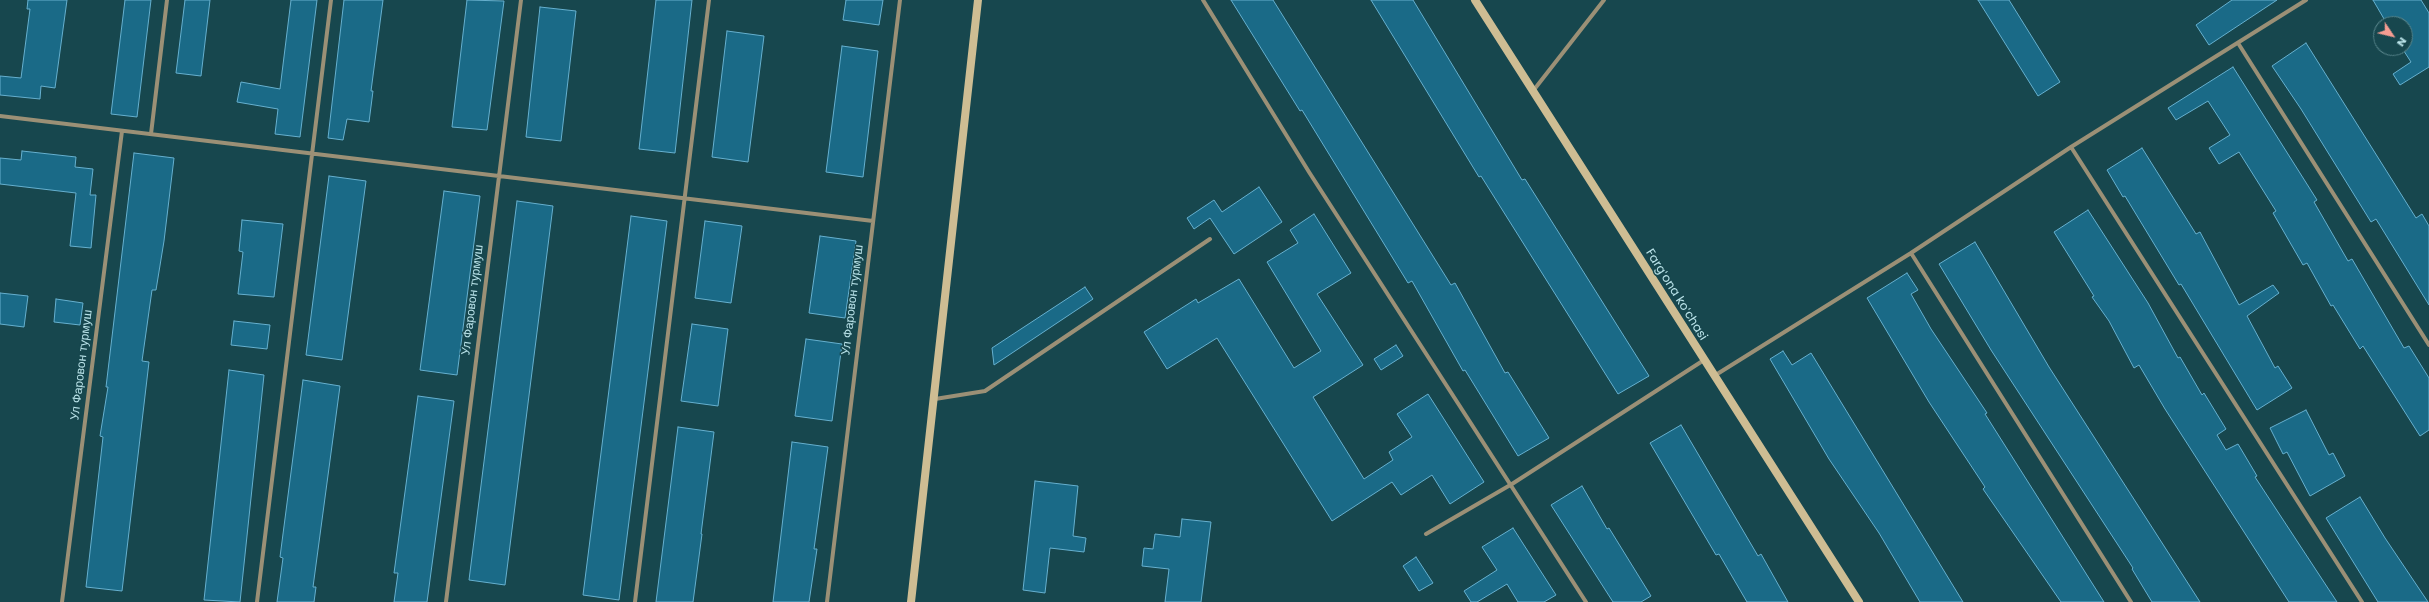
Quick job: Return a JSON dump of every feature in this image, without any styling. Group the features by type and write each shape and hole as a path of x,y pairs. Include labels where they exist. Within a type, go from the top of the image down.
{"street":[{"path":"151,134 167,0"},
{"path":"257,602 331,0"},
{"name":"Ул Фаровон турмуш","path":"446,602 521,0"},
{"path":"635,602 709,0"},
{"name":"Ул Фаровон турмуш","path":"827,602 900,0"},
{"path":"911,602 935,399 978,0"},
{"path":"1203,0 1309,172 1512,484 1586,602"},
{"name":"Fargʻona koʻchasi","path":"1475,0 1859,602"},
{"path":"1533,92 1604,0"},
{"path":"1714,376 1911,253 2071,147 2306,0"},
{"path":"2238,43 2429,345"},
{"path":"0,116 873,221"},
{"name":"Ул Фаровон турмуш","path":"62,602 122,131"},
{"path":"2071,147 2362,602"},
{"path":"935,399 985,391 1210,239"},
{"path":"1911,253 2131,602"},
{"path":"1426,534 1512,484 1704,360"}],"building":[{"path":"28,0 67,0 55,88 41,86 40,99 0,95 0,76 21,78 30,9 27,9"},
{"path":"125,0 151,0 137,117 111,114"},
{"path":"185,0 210,0 201,76 176,73"},
{"path":"291,0 317,0 300,137 275,134 278,109 237,102 241,82 280,89"},
{"path":"344,0 383,0 371,91 373,91 369,122 347,119 343,140 328,138"},
{"path":"467,0 504,1 487,130 452,127"},
{"path":"656,0 692,0 675,153 639,149"},
{"path":"846,0 883,0 879,25 843,20"},
{"path":"1231,0 1273,0 1451,285 1455,283 1505,373 1508,372 1549,438 1518,456 1465,370 1463,371 1412,281 1408,283 1302,110 1300,111"},
{"path":"1371,0 1413,0 1522,180 1525,179 1649,376 1618,394 1481,176 1479,177"},
{"path":"1978,0 2009,0 2060,82 2038,96"},
{"path":"2232,0 2277,0 2209,45 2196,25"},
{"path":"2373,0 2421,0 2429,13 2429,67 2400,85 2393,74 2411,62 2407,56 2413,56 2413,16 2382,16"},
{"path":"540,7 576,11 561,141 526,137"},
{"path":"727,31 764,36 748,162 712,157"},
{"path":"2306,43 2416,218 2422,214 2429,226 2429,305 2376,219 2371,222 2301,109 2272,66"},
{"path":"842,46 878,51 863,177 826,172"},
{"path":"2233,67 2317,200 2314,202 2348,261 2352,259 2404,348 2409,346 2429,378 2429,430 2420,436 2363,346 2360,349 2333,305 2331,306 2307,263 2303,265 2273,213 2276,211 2239,152 2219,164 2209,148 2230,135 2208,101 2176,120 2168,108"},
{"path":"2142,148 2196,234 2200,232 2239,305 2273,285 2279,293 2247,316 2275,368 2278,366 2292,388 2257,410 2181,284 2179,285 2125,196 2123,197 2107,170"},
{"path":"22,151 76,157 75,167 93,169 90,195 96,195 91,248 70,246 76,193 0,184 0,158 21,160"},
{"path":"134,153 174,158 164,241 156,290 152,290 142,361 149,362 122,591 86,587 103,437 100,436 108,387 106,387"},
{"path":"329,176 366,181 342,360 306,355"},
{"path":"1259,187 1282,222 1234,254 1210,218 1194,229 1187,218 1214,200 1222,212"},
{"path":"444,191 480,196 457,375 420,370"},
{"path":"517,201 553,206 505,585 469,580"},
{"path":"2088,210 2148,303 2178,358 2180,357 2202,395 2204,393 2226,429 2217,435 2226,450 2238,444 2257,476 2255,477 2337,602 2289,602 2165,409 2139,365 2134,368 2109,321 2092,297 2094,296 2054,232"},
{"path":"1314,214 1351,273 1317,294 1363,365 1313,397 1364,479 1393,460 1389,452 1412,437 1397,414 1428,394 1484,482 1450,504 1432,475 1401,495 1392,482 1332,521 1217,338 1167,369 1144,332 1196,299 1198,303 1239,279 1294,368 1321,351 1267,262 1298,243 1290,230"},
{"path":"631,216 667,221 619,600 583,595"},
{"path":"242,220 283,224 274,297 238,294 243,252 239,251"},
{"path":"705,221 742,226 731,303 695,298"},
{"path":"820,236 856,241 845,318 809,313"},
{"path":"1975,242 2049,367 2200,602 2152,602 2132,569 2133,568 1991,350 1939,264"},
{"path":"1907,273 1918,290 1911,294 1931,329 1987,413 1985,414 2104,602 2061,602 1983,489 1985,487 1929,402 1867,298"},
{"path":"1085,287 1093,299 994,365 992,348"},
{"path":"0,293 28,296 24,327 0,324"},
{"path":"56,299 83,303 80,325 54,322"},
{"path":"234,321 270,325 267,349 231,345"},
{"path":"692,324 728,329 718,406 681,401"},
{"path":"806,339 842,344 832,421 795,416"},
{"path":"1396,345 1403,356 1381,370 1374,359"},
{"path":"1783,351 1792,365 1811,353 1963,602 1920,602 1879,533 1829,459 1770,359"},
{"path":"229,370 264,375 240,602 204,600"},
{"path":"303,380 340,386 313,587 316,587 314,602 277,602 283,558 280,557"},
{"path":"418,396 454,401 427,602 394,602 398,573 394,573"},
{"path":"2306,410 2329,455 2333,453 2345,476 2310,496 2287,452 2283,454 2270,428"},
{"path":"1681,425 1758,556 1761,554 1788,602 1747,602 1719,554 1716,555 1650,443"},
{"path":"678,427 714,432 702,534 693,602 656,602"},
{"path":"792,442 828,447 814,549 817,549 809,602 773,602"},
{"path":"1035,481 1078,486 1073,536 1086,538 1084,552 1050,548 1045,593 1023,590"},
{"path":"1582,486 1607,529 1609,528 1651,596 1641,602 1613,602 1551,505"},
{"path":"2360,497 2385,538 2428,602 2378,602 2326,518"},
{"path":"1182,519 1211,522 1201,602 1165,602 1169,569 1142,566 1144,548 1153,549 1155,534 1180,537"},
{"path":"1513,528 1556,595 1544,602 1518,602 1507,584 1477,602 1471,602 1464,591 1497,570 1482,547"},
{"path":"1416,557 1433,583 1419,591 1403,566"}]}
